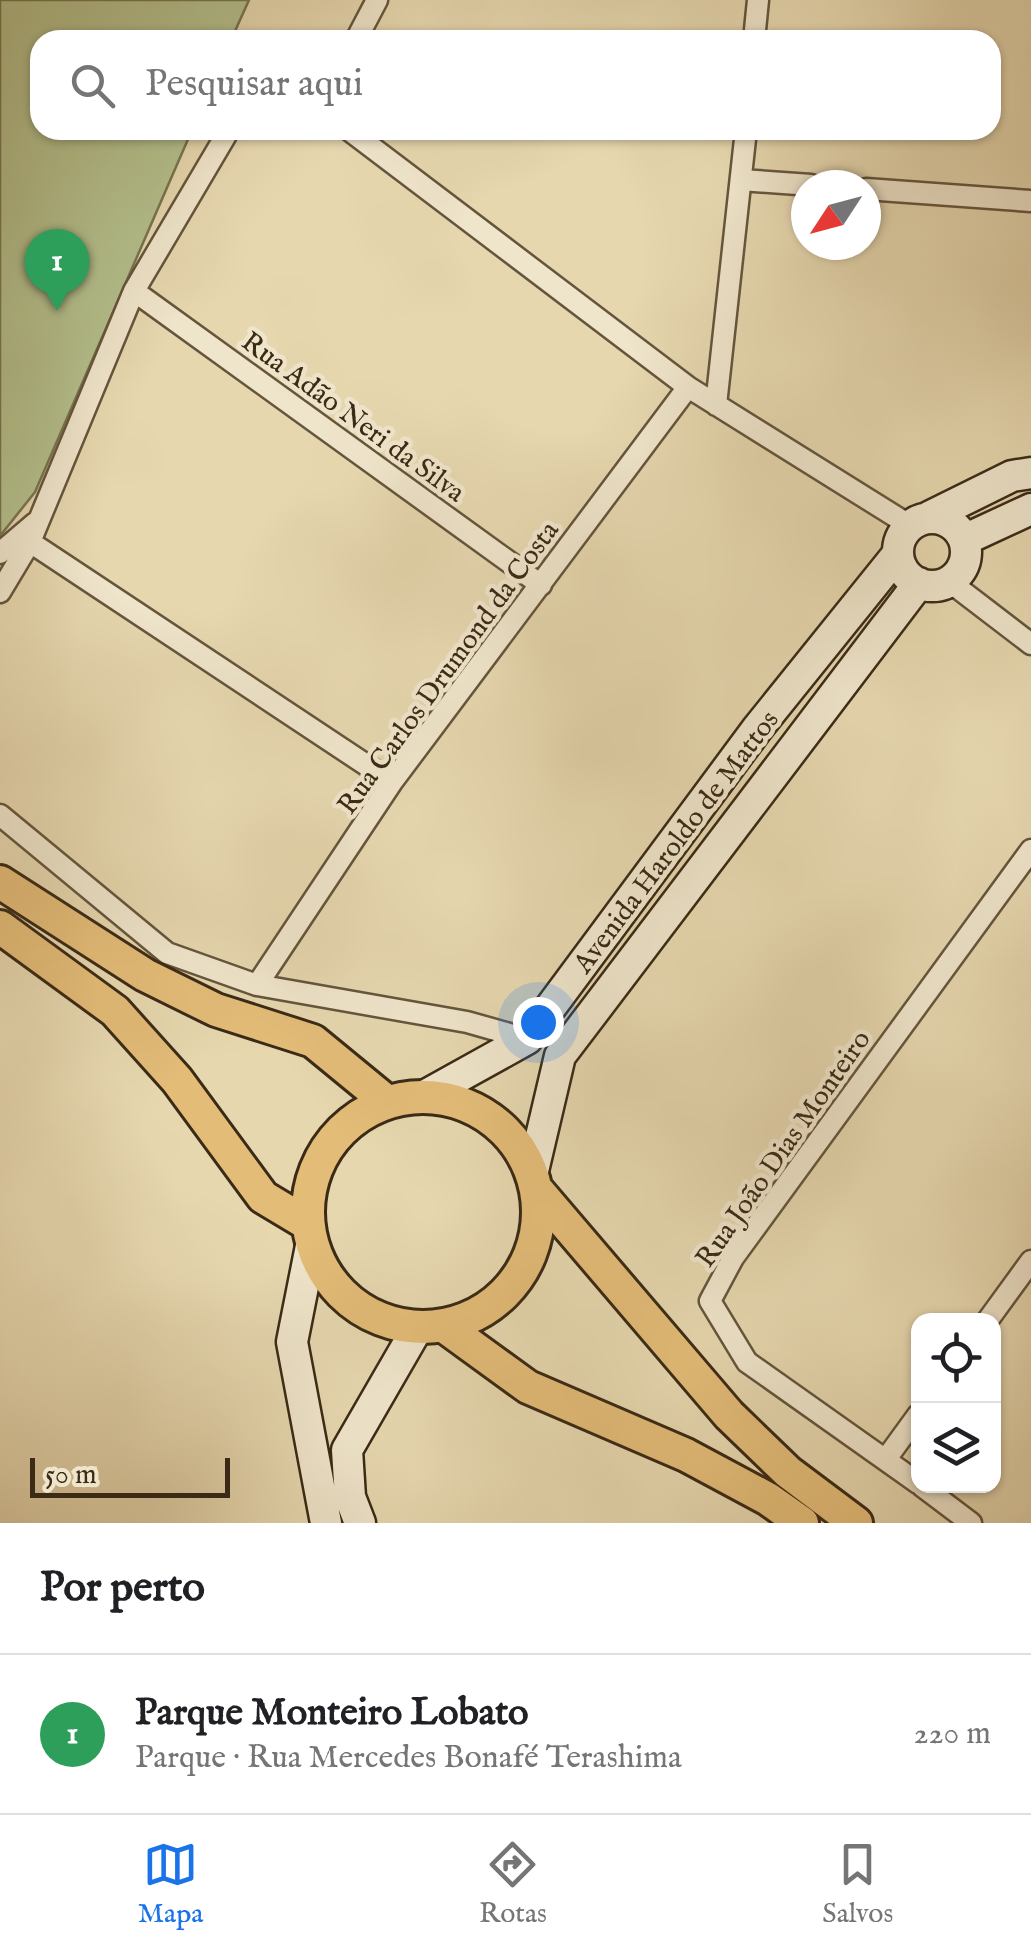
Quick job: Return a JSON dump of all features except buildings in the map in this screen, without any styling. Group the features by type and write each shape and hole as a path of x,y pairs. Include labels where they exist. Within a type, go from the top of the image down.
{"main road":[{"path":"0,882 146,975 216,1010 313,1041 386,1101"},
{"path":"0,927 115,1011 177,1080 263,1197 310,1232"},
{"path":"431,1326 478,1314 508,1292 528,1262 538,1227 535,1183 525,1156 500,1124 466,1103 426,1095 386,1101 351,1120 324,1150 309,1187 310,1232 321,1266 343,1296 373,1316 431,1326 528,1387 686,1455 768,1498 802,1523"},
{"path":"535,1183 729,1415 788,1472 856,1523"}],"street":[{"path":"361,30 377,0"},
{"path":"755,30 758,0"},
{"path":"0,592 30,542 134,291 223,140"},
{"path":"361,140 688,387 919,521 950,522 964,540 965,563 935,582"},
{"path":"716,405 745,140"},
{"path":"741,180 791,184"},
{"path":"881,190 1031,201"},
{"name":"Rua Adão Neri da Silva","path":"134,291 541,585"},
{"name":"Rua Carlos Drumond da Costa","path":"258,985 392,782 688,387"},
{"path":"1031,473 1012,476 919,521 902,534 898,556 906,576 935,582 1031,644"},
{"path":"964,540 1031,509"},
{"path":"0,554 40,518"},
{"path":"30,542 392,782"},
{"name":"Avenida Haroldo de Mattos","path":"426,1095 527,1039 757,729 898,556"},
{"name":"Avenida Haroldo de Mattos","path":"535,1183 560,1056 935,582"},
{"path":"0,815 167,952 258,985 466,1022 527,1039"},
{"name":"Rua João Dias Monteiro","path":"911,1477 747,1362 710,1300 734,1258 1031,850"},
{"path":"466,1022 481,1065"},
{"path":"310,1232 292,1342 326,1523"},
{"path":"993,1313 1031,1261"},
{"path":"360,1523 350,1497 348,1450 431,1326"},
{"path":"886,1458 911,1424"},
{"name":"Rua João Dias Monteiro","path":"932,1493 971,1523"}],"green space":[{"path":"0,0 249,0 236,30 30,30 30,140 188,140 35,492 0,536"}],"place":[{"name":"Parque Monteiro Lobato","path":"57,311"}]}
